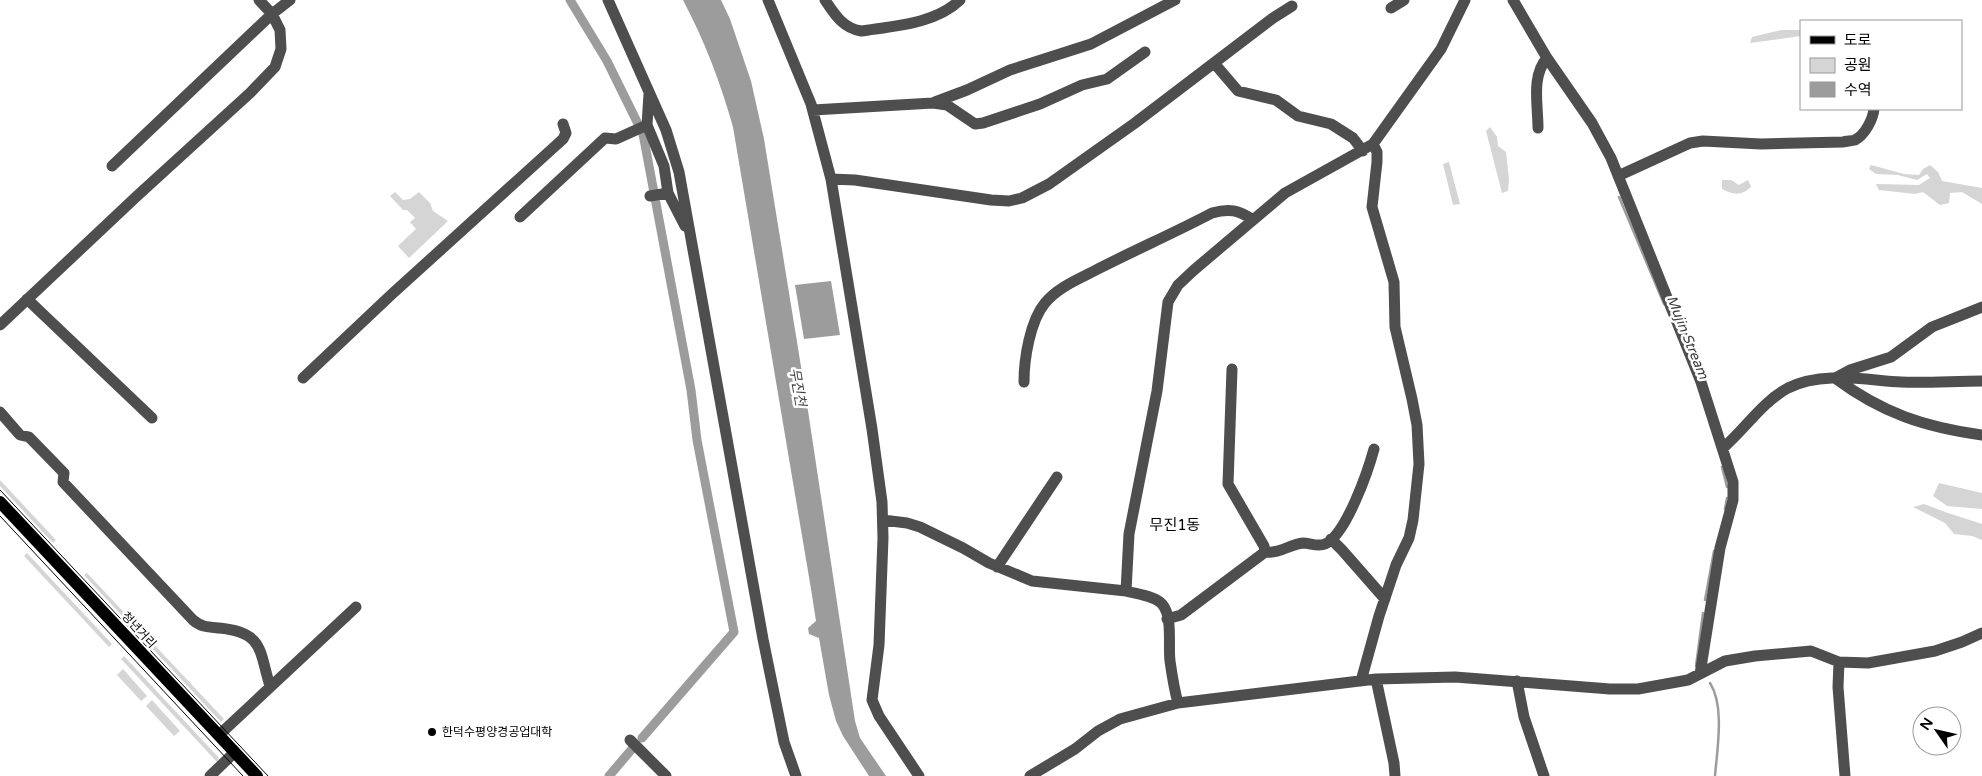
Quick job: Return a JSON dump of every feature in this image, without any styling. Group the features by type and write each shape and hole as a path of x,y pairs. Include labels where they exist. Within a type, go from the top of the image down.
{"main road":[{"name":"청년거리","path":"0,502 257,776"}],"street":[{"path":"0,325 250,93 276,66 280,49 280,30 272,14 259,0"},
{"path":"112,166 272,14 290,0"},
{"path":"608,0 666,130 678,172 763,639 784,742 796,776"},
{"path":"768,0 813,110 831,178 872,429 883,520 879,644 872,700 879,716 919,776"},
{"path":"825,0 838,19 852,30 862,31 927,19 947,10 960,0"},
{"path":"933,103 1010,70 1091,44 1175,0"},
{"path":"1391,8 1404,0"},
{"path":"1126,591 1129,534 1157,391 1168,302 1178,285 1284,193 1368,148 1441,49 1465,0"},
{"path":"1513,0 1547,58 1592,122 1611,158 1701,382 1733,482 1733,500 1720,548 1700,674"},
{"path":"831,178 990,200 1008,201 1022,198 1049,184 1273,18 1292,6"},
{"path":"813,110 933,103 947,104 975,124 983,124 1040,104 1082,86 1107,79 1146,52"},
{"path":"1538,128 1537,78 1540,66 1547,58"},
{"path":"1214,63 1238,91 1276,100 1298,116 1330,124 1377,152 1372,207 1394,282 1394,327 1417,424 1419,464 1413,520 1409,538 1396,566 1361,681"},
{"path":"649,90 642,126 664,166 665,194 690,237"},
{"path":"1618,176 1690,143 1702,141 1761,144 1855,140 1862,135 1873,116 1874,110"},
{"path":"303,378 392,294 563,139 566,133 563,124"},
{"path":"520,217 605,138 616,139 642,126"},
{"path":"650,196 665,194"},
{"path":"1024,382 1024,368 1037,315 1045,303 1057,292 1122,257 1212,213 1238,211 1253,220"},
{"path":"384,284 392,294"},
{"path":"27,299 152,418"},
{"path":"1834,378 1850,370 1891,357 1932,327 1982,307"},
{"path":"1232,369 1228,484 1266,552"},
{"path":"1723,448 1775,396 1789,388 1804,383 1834,378 1904,382 1982,381"},
{"path":"1834,378 1871,402 1897,415 1944,430 1982,435"},
{"path":"0,412 20,435 29,437 64,473 63,482 193,620 200,625 235,629 245,633 260,648 270,686"},
{"path":"1167,619 1180,616 1266,552 1272,553 1285,550 1302,543 1313,546 1325,544 1331,540 1358,496 1374,449"},
{"path":"997,567 1057,477"},
{"path":"883,520 907,523 920,527 997,567 1032,581 1126,591 1162,604 1167,619 1169,659 1178,703"},
{"path":"1331,540 1385,599"},
{"path":"219,735 356,608"},
{"path":"1030,776 1075,749 1098,731 1120,719 1178,703 1361,681 1455,677 1610,689 1638,689 1688,680 1725,661 1755,656 1811,651 1839,662 1860,664 1887,661 1935,651 1982,633"},
{"path":"1839,662 1838,687 1845,776"},
{"path":"1376,680 1394,762 1395,776"},
{"path":"1517,681 1524,717 1544,776"},
{"path":"630,740 666,776"},
{"path":"210,776 235,752"}],"green space":[{"path":"1781,30 1800,30 1800,36 1750,43 1752,37"},
{"path":"1490,127 1497,137 1498,146 1506,152 1509,180 1508,191 1502,193 1486,131"},
{"path":"1449,162 1460,204 1453,205 1443,164"},
{"path":"1871,165 1904,174 1919,175 1923,169 1930,165 1938,172 1942,181 1982,188 1982,204 1962,192 1950,193 1949,203 1940,205 1923,192 1915,194 1879,190 1876,184 1919,185 1930,178 1927,174 1917,180 1898,175 1876,174 1869,169"},
{"path":"1722,180 1731,180 1739,185 1748,180 1751,187 1744,192 1734,193 1722,189"},
{"path":"395,192 403,200 410,199 419,192 430,203 433,211 448,221 409,258 398,246 416,229 410,222 415,218 407,210 403,210 390,196"},
{"path":"0,480 56,540 53,543 0,486"},
{"path":"1939,483 1982,493 1982,509 1947,506 1933,496"},
{"path":"1924,504 1982,524 1982,540 1972,536 1954,534 1945,523 1913,507"},
{"path":"27,553 112,644 109,647 24,556"},
{"path":"87,573 224,719 221,722 84,575"},
{"path":"124,656 219,758 217,762 121,659"},
{"path":"123,669 147,696 141,701 117,675"},
{"path":"152,700 180,731 174,736 146,706"}],"water":[{"name":"무진천","path":"683,0 721,0 730,19 751,81 764,139 805,391 855,721 860,738 886,776 869,776 843,736 836,721 829,695 819,638 809,634 808,628 816,621 733,127 711,62"},
{"path":"831,281 840,335 804,339 795,285"}],"waterway":[{"path":"570,0 607,61 643,134 691,390 697,440 734,632 642,738"},
{"name":"Mujin Stream","path":"1619,197 1664,304"},
{"name":"Mujin Stream","path":"1722,467 1727,487"},
{"name":"Mujin Stream","path":"1725,509 1727,498"},
{"name":"Mujin Stream","path":"1705,600 1714,551"},
{"name":"Mujin Stream","path":"1696,666 1703,613"},
{"name":"Mujin Stream","path":"1710,683 1715,693 1719,716 1715,776"},
{"path":"609,776 632,749"}],"tram line":[{"path":"0,490 268,776"},
{"path":"0,516 243,776"}],"place":[{"name":"한덕수평양경공업대학","path":"432,732"}],"district":[{"name":"무진1동","path":"1175,525"}]}
